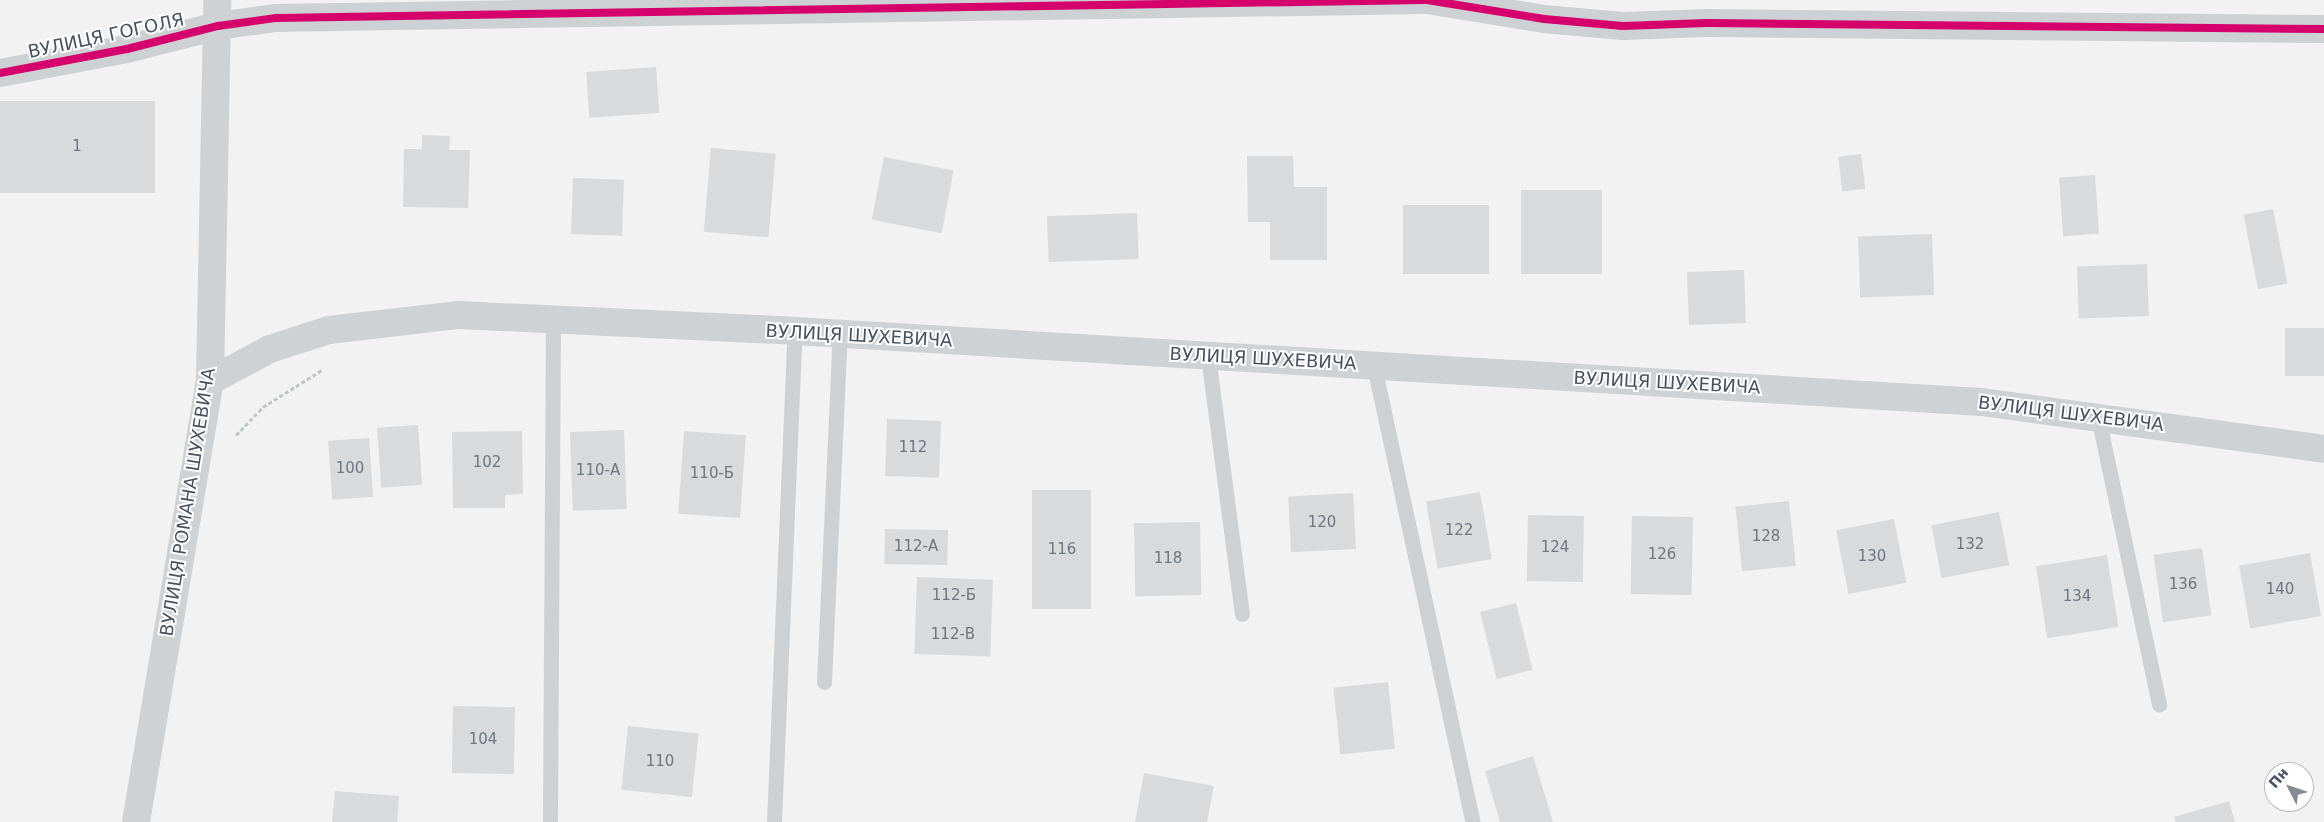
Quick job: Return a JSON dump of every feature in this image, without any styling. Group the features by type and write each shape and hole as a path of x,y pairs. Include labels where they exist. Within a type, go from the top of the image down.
{"street":[{"name":"ВУЛИЦЯ ГОГОЛЯ","path":"0,73 127,49 217,13 276,18 716,5 1427,0 1544,19 1623,26 1707,23 2324,29"},
{"name":"ВУЛИЦЯ РОМАНА ШУХЕВИЧА","path":"136,822 210,381 217,13"},
{"name":"ВУЛИЦЯ ШУХЕВИЧА","path":"210,381 270,349 329,330 459,315 795,331 1982,402 2324,449"}],"lane":[{"path":"550,822 553,320"},
{"path":"774,822 795,331"},
{"path":"824,682 840,334"},
{"path":"1208,356 1242,614"},
{"path":"1374,366 1473,822"},
{"path":"2098,417 2158,705"}],"building":[{"path":"656,67 659,113 589,118 586,72"},
{"path":"0,101 155,101 155,193 0,193"},
{"path":"422,135 450,136 449,150 470,150 468,208 403,207 404,149 422,149"},
{"path":"711,148 776,154 768,237 704,232"},
{"path":"1861,154 1865,189 1842,192 1838,157"},
{"path":"1247,156 1293,156 1294,187 1327,187 1327,260 1270,260 1270,222 1248,222"},
{"path":"884,157 954,171 941,233 872,220"},
{"path":"2095,175 2099,234 2063,236 2059,178"},
{"path":"573,178 624,180 622,236 571,234"},
{"path":"1521,190 1602,190 1602,274 1521,274"},
{"path":"1403,205 1489,205 1489,274 1403,274"},
{"path":"2273,209 2288,284 2258,289 2244,215"},
{"path":"1137,213 1139,259 1049,262 1047,216"},
{"path":"1932,234 1934,295 1860,298 1858,237"},
{"path":"2147,264 2149,316 2079,318 2077,266"},
{"path":"1744,270 1746,323 1689,325 1687,272"},
{"path":"2285,328 2324,328 2324,376 2285,376"},
{"path":"887,419 941,421 939,478 885,476"},
{"path":"418,425 422,485 381,488 377,428"},
{"path":"624,430 627,509 573,511 570,432"},
{"path":"522,431 523,494 505,495 505,508 453,508 452,432"},
{"path":"684,431 746,435 740,518 678,514"},
{"path":"369,438 373,497 332,500 328,441"},
{"path":"1032,490 1091,490 1091,609 1032,609"},
{"path":"1480,492 1492,559 1438,569 1426,502"},
{"path":"1353,493 1356,549 1291,552 1288,496"},
{"path":"1789,501 1796,566 1742,571 1735,507"},
{"path":"1999,512 2009,565 1942,578 1931,525"},
{"path":"1528,515 1584,516 1583,582 1527,581"},
{"path":"1632,516 1693,517 1692,595 1631,594"},
{"path":"1894,519 1906,583 1848,594 1836,530"},
{"path":"1200,522 1201,595 1135,596 1134,523"},
{"path":"885,529 948,530 947,565 884,564"},
{"path":"2202,548 2211,615 2163,622 2153,555"},
{"path":"2310,553 2321,616 2250,629 2239,566"},
{"path":"2107,555 2118,627 2047,638 2036,566"},
{"path":"917,577 993,580 990,657 914,654"},
{"path":"1516,603 1533,670 1497,679 1480,612"},
{"path":"1388,682 1395,749 1340,754 1333,688"},
{"path":"453,706 515,707 514,774 452,773"},
{"path":"628,726 699,733 692,797 621,790"},
{"path":"1533,756 1553,822 1500,822 1485,771"},
{"path":"1144,773 1214,786 1207,822 1135,822"},
{"path":"335,791 399,796 397,822 332,822"},
{"path":"2229,801 2235,822 2176,822 2174,817"}],"cycle path":[{"path":"0,73 127,49 218,26 276,18 1427,0 1544,19 1623,26 1707,23 2324,29"}]}
